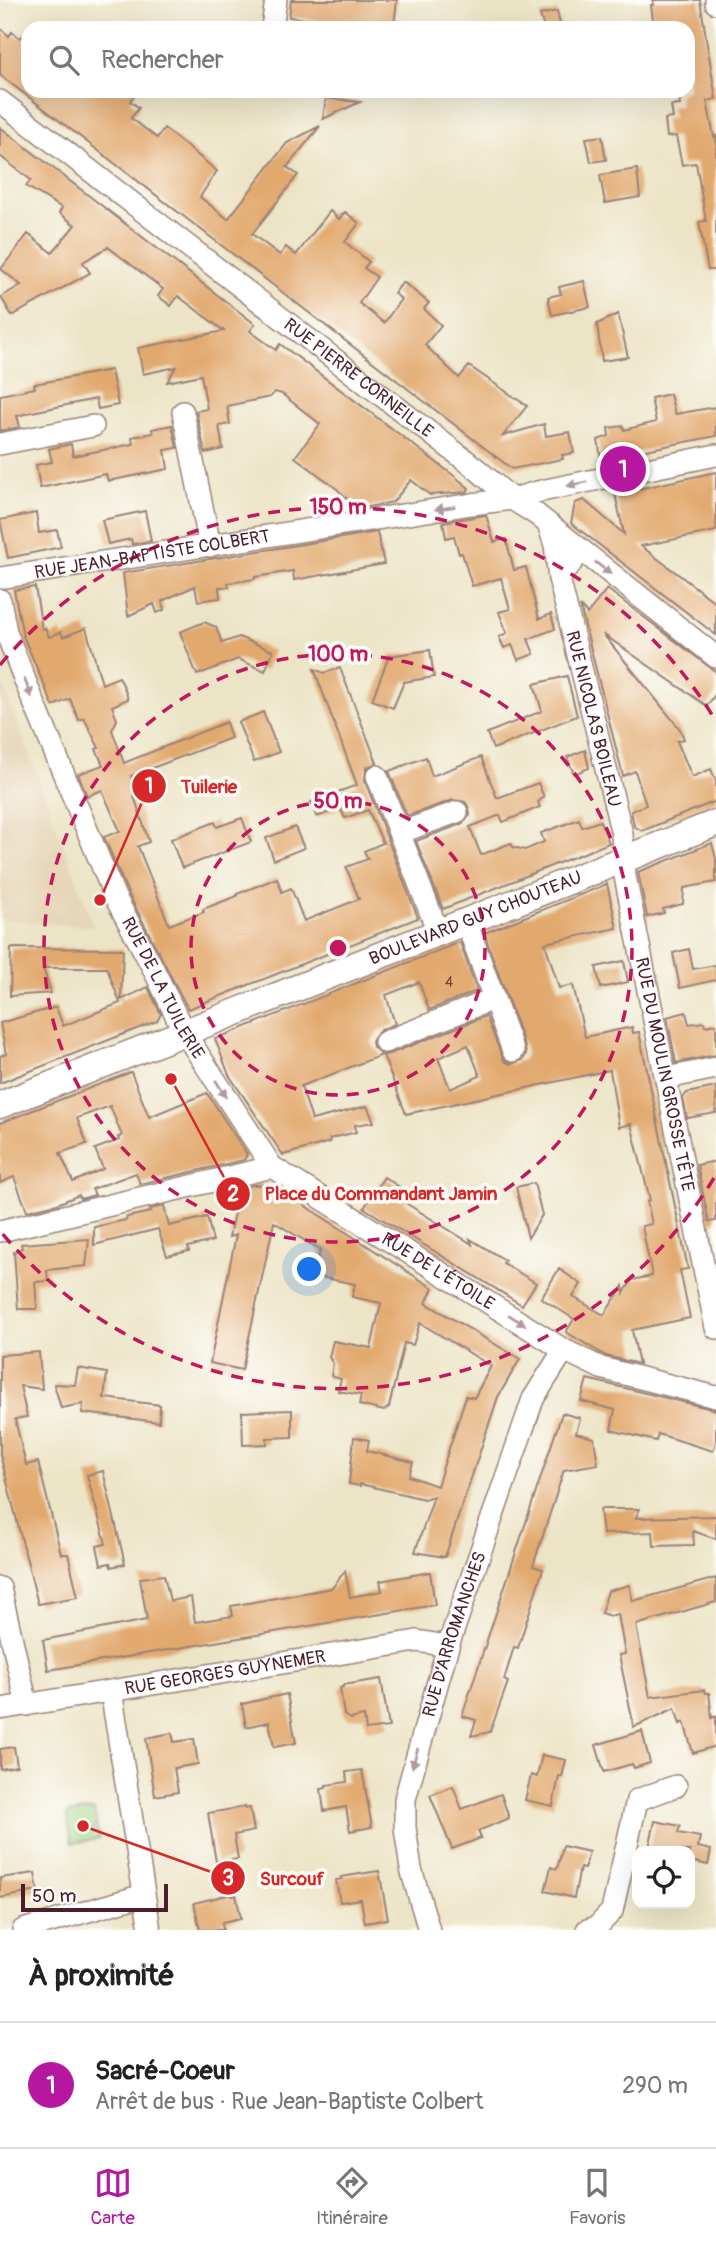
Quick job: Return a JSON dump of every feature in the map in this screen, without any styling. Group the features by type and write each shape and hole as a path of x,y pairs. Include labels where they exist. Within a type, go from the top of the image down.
{"main road":[{"name":"BOULEVARD GUY CHOUTEAU","path":"0,1105 716,823"}],"street":[{"path":"273,21 276,0"},
{"name":"RUE PIERRE CORNEILLE","path":"0,101 473,466 512,499 536,514 716,657"},
{"path":"184,412 210,546"},
{"path":"0,444 93,426"},
{"name":"RUE JEAN-BAPTISTE COLBERT","path":"0,578 472,503 512,499 716,456"},
{"name":"RUE NICOLAS BOILEAU","path":"549,527 622,834 623,859"},
{"path":"559,578 581,551"},
{"name":"RUE DE LA TUILERIE","path":"0,600 11,644 115,897 184,1032 272,1167"},
{"path":"377,776 439,932"},
{"path":"399,833 457,812"},
{"name":"RUE DU MOULIN GROSSE TÊTE","path":"623,859 716,1328"},
{"path":"466,921 513,1051"},
{"path":"385,1042 493,999"},
{"path":"667,1078 716,1068"},
{"path":"0,1231 272,1167"},
{"name":"RUE DE L’ÉTOILE","path":"272,1167 564,1350 601,1368 716,1397"},
{"name":"RUE D’ARROMANCHES","path":"429,1930 411,1869 404,1828 405,1799 448,1646 533,1399 564,1350"},
{"path":"0,1588 27,1705"},
{"name":"RUE GEORGES GUYNEMER","path":"0,1709 417,1641 448,1646"},
{"path":"111,1691 150,1930"},
{"path":"587,1930 597,1927 612,1911 637,1800 676,1786"},
{"path":"23,1930 143,1895"}],"shaded area":[{"path":"0,676 94,927 0,919"}],"green space":[{"path":"94,1810 99,1839 72,1843 67,1814"}],"building":[{"path":"291,0 397,0 395,21 320,21 289,17"},
{"path":"653,0 700,0 716,99 707,101 714,137 716,136 716,270 708,270 699,222 706,221 696,163 682,165 676,136 667,137 665,119 673,118 671,106 680,105 679,98 695,98 695,21 653,21 651,5 654,5"},
{"path":"557,11 559,21 542,21 540,15"},
{"path":"0,28 9,36 12,32 21,37 21,91 0,75"},
{"path":"30,98 132,98 130,101 139,108 131,118 157,138 164,128 217,171 200,197 228,219 287,143 320,126 287,167 298,175 252,234 280,255 286,247 296,255 330,211 339,219 345,212 359,223 345,242 369,262 364,268 377,277 359,303 384,323 401,299 394,293 403,282 429,303 424,309 441,325 425,345 459,378 469,366 527,406 503,436 544,424 546,436 570,432 574,453 562,455 563,459 512,469"},
{"path":"326,98 360,102 323,119"},
{"path":"0,127 255,324 250,331 276,350 280,344 453,475 469,488 467,492 430,495 411,480 393,502 358,509 295,457 320,424 282,394 275,392 270,397 227,406 230,424 219,426 223,449 205,453 196,411 207,409 201,375 167,382 176,367 143,374 138,348 224,331 178,296 171,306 158,296 163,289 108,247 83,262 90,273 12,316 1,297 21,285 1,269 28,234 52,253 75,225 59,213 62,208 26,186 31,180 0,156"},
{"path":"602,136 606,160 591,162 586,138"},
{"path":"637,169 640,197 605,203 600,175"},
{"path":"584,281 590,307 552,315 548,297 561,294 559,287"},
{"path":"618,314 628,357 602,361 597,324"},
{"path":"111,370 118,405 98,409 96,399 32,412 17,416 20,427 0,431 0,395 35,388 34,384"},
{"path":"670,394 675,414 716,407 716,436 601,459 598,440 609,436 608,428 623,426 624,430 656,422 651,398"},
{"path":"172,425 177,448 165,450 168,469 108,481 106,474 40,488 36,465 52,462 49,449 71,444 73,456 133,444 132,437 153,433 152,429"},
{"path":"716,472 716,531 641,546 716,603 716,635 571,523 575,503 584,500 624,534 615,494"},
{"path":"145,511 151,541 132,544 131,539 108,544 102,520"},
{"path":"36,513 39,533 57,530 61,547 8,558 0,520"},
{"path":"486,515 494,542 506,539 514,570 526,567 539,619 551,614 555,629 528,639 534,654 518,660 512,645 504,648 499,637 507,633 499,612 510,609 501,578 472,586 454,536 446,538 443,522"},
{"path":"377,532 384,564 294,580 293,571 255,577 228,583 229,587 219,587 220,598 198,601 195,586 162,601 164,610 157,613 154,604 128,616 123,573"},
{"path":"35,587 42,629 45,628 49,637 61,632 63,637 86,628 102,684 119,677 128,699 112,706 117,720 112,730 124,763 226,722 231,738 131,776 139,794 134,796 149,842 138,846 169,925 277,878 282,892 291,888 304,921 359,899 346,867 368,859 364,851 383,843 368,810 345,818 340,808 317,817 311,802 357,785 314,669 324,673 340,668 377,763 366,768 365,781 418,918 188,1009 127,891 104,837 120,831 102,790 87,796 78,774 103,765 96,749 99,748 84,718 79,720 70,699 53,706 23,636 14,590"},
{"path":"607,589 716,672 716,693 707,706 603,634 680,729 684,739 677,741 692,777 711,769 716,781 716,801 642,831 634,826 631,811 646,805 635,771 623,776 580,606 587,614"},
{"path":"204,622 216,627 222,643 239,637 273,651 265,671 238,659 197,675 180,632"},
{"path":"430,650 434,677 404,682 393,708 372,700 389,656"},
{"path":"567,676 577,716 493,749 487,733 542,711 534,684"},
{"path":"263,712 279,752 254,762 238,722"},
{"path":"585,750 589,768 574,774 567,757"},
{"path":"426,757 432,776 481,757 497,798 538,783 544,797 538,802 540,807 503,822 500,815 470,827 481,855 511,843 513,847 525,850 544,842 541,833 579,819 582,827 600,821 609,843 443,909 416,841 462,824 470,815 469,808 465,802 453,800 407,816 389,771"},
{"path":"242,818 251,842 182,868 171,839 215,822 217,827"},
{"path":"295,827 304,848 274,860 266,838"},
{"path":"712,843 716,859 716,882 684,888 683,904 647,917 638,872"},
{"path":"607,884 617,928 545,943 559,988 573,985 585,1037 632,1027 633,1033 639,1032 688,1269 680,1270 690,1318 632,1330 639,1364 606,1356 566,1332 574,1319 541,1298 559,1269 581,1284 573,1297 604,1315 623,1286 624,1293 632,1280 652,1276 642,1226 652,1224 647,1201 650,1200 631,1124 619,1127 610,1070 406,1114 383,1055 486,1016 504,1061 511,1064 523,1060 525,1047 484,933","holes":["468,1045 480,1076 450,1089 438,1058"]},
{"path":"460,942 477,991 429,1010 419,982 386,995 395,1024 380,1030 372,1041 373,1047 382,1055 301,1086 312,1120 367,1106 374,1122 355,1125 356,1132 329,1139 330,1142 283,1155 229,1075 215,1039"},
{"path":"11,948 123,949 121,1000 148,987 161,1014 157,1021 0,1083 0,1056 6,1054 0,1023 56,1007 63,1026 120,1003 107,968 43,968 51,993 10,996"},
{"path":"689,949 693,969 716,965 716,980 680,988 673,953"},
{"path":"624,961 628,982 601,988 596,967"},
{"path":"686,1012 689,1024 716,1024 716,1055 676,1063 667,1017"},
{"path":"131,1072 149,1117 207,1093 247,1154 244,1160 140,1184 136,1173 92,1189 95,1195 80,1199 79,1195 57,1204 27,1211 14,1177 0,1183 0,1123","holes":["110,1106 122,1136 118,1137 119,1140 95,1149 103,1169 73,1182 60,1153 87,1144 77,1118"]},
{"path":"716,1087 716,1113 687,1118 683,1098 687,1093"},
{"path":"716,1161 716,1221 709,1222 697,1165"},
{"path":"384,1177 409,1193 404,1202 472,1244 470,1239 505,1260 503,1263 536,1283 522,1305 364,1208"},
{"path":"534,1183 542,1215 528,1238 516,1187"},
{"path":"271,1184 433,1288 426,1303 520,1359 498,1397 445,1557 415,1552 434,1496 424,1499 360,1484 349,1484 354,1437 369,1440 367,1451 413,1462 409,1476 437,1486 466,1396 474,1398 491,1366 420,1323 413,1345 404,1343 389,1407 384,1411 359,1405 361,1395 338,1391 341,1379 331,1376 333,1364 329,1357 333,1341 371,1348 381,1303 352,1297 355,1284 315,1276 320,1250 274,1222 242,1370 210,1363 236,1235 229,1237 239,1188"},
{"path":"164,1206 169,1226 207,1217 213,1241 167,1256 158,1229 94,1245 94,1227 126,1220 127,1217"},
{"path":"89,1239 86,1266 47,1270 48,1281 35,1282 37,1309 18,1309 14,1252 22,1248 21,1244"},
{"path":"39,1352 42,1389 20,1386 27,1417 15,1419 26,1465 38,1462 61,1554 68,1554 78,1597 38,1604 0,1454 0,1355"},
{"path":"78,1368 107,1373 104,1398 160,1405 159,1422 82,1413 83,1404 61,1408 54,1384 75,1385"},
{"path":"587,1379 716,1410 716,1442 713,1451 658,1434 656,1441 611,1430 615,1410 581,1401"},
{"path":"292,1410 292,1437 267,1438 267,1444 243,1445 242,1412"},
{"path":"562,1413 580,1418 576,1433 594,1438 598,1464 564,1470 533,1566 543,1569 518,1648 514,1647 504,1680 508,1682 490,1732 471,1736 476,1720 462,1716"},
{"path":"103,1471 125,1564 111,1567 110,1563 101,1565 97,1546 106,1544 87,1475"},
{"path":"600,1509 639,1509 636,1518 716,1516 716,1539 693,1531 694,1545 654,1546 653,1532 603,1534"},
{"path":"345,1571 350,1597 382,1591 380,1581 430,1572 435,1605 48,1670 43,1640 147,1620 140,1578 164,1575 170,1601 191,1597 195,1622 233,1616 231,1606 332,1588"},
{"path":"716,1578 716,1602 636,1625 650,1697 704,1690 709,1693 712,1718 716,1716 716,1746 693,1753 684,1722 680,1724 675,1708 634,1727 619,1655 625,1654 618,1614 610,1616 601,1613 608,1591 629,1585 633,1601"},
{"path":"381,1679 389,1727 366,1730 364,1716 350,1719 344,1715 340,1688 343,1685"},
{"path":"287,1694 296,1743 274,1747 269,1722 246,1727 242,1704"},
{"path":"642,1731 650,1763 634,1768 632,1764 604,1772 596,1745"},
{"path":"172,1733 174,1742 194,1739 198,1764 174,1768 178,1792 155,1796 146,1738"},
{"path":"14,1747 17,1766 0,1769 0,1749"},
{"path":"542,1755 566,1760 562,1777 559,1776 553,1806 525,1800 531,1775 537,1777"},
{"path":"362,1770 372,1827 350,1831 346,1807 324,1811 321,1789 326,1788 326,1785 347,1782 346,1772"},
{"path":"453,1786 462,1809 501,1794 509,1818 478,1831 481,1838 452,1849 430,1795"},
{"path":"250,1808 254,1831 234,1835 238,1859 216,1862 208,1813"},
{"path":"655,1821 680,1826 678,1833 700,1837 698,1847 711,1850 708,1865 695,1862 695,1846 649,1846"},
{"path":"563,1846 589,1852 584,1869 580,1868 574,1898 545,1891 551,1867 557,1869"},
{"path":"379,1871 388,1919 365,1923 361,1899 340,1902 336,1880"},
{"path":"35,1873 38,1891 0,1898 0,1878"},
{"path":"236,1895 241,1918 222,1922 223,1930 200,1930 194,1903"}],"place":[{"name":"Sacré-Coeur","path":"623,469"},
{"name":"Tuilerie","path":"100,900"},
{"name":"Place du Commandant Jamin","path":"171,1079"},
{"name":"Surcouf","path":"83,1826"}]}
